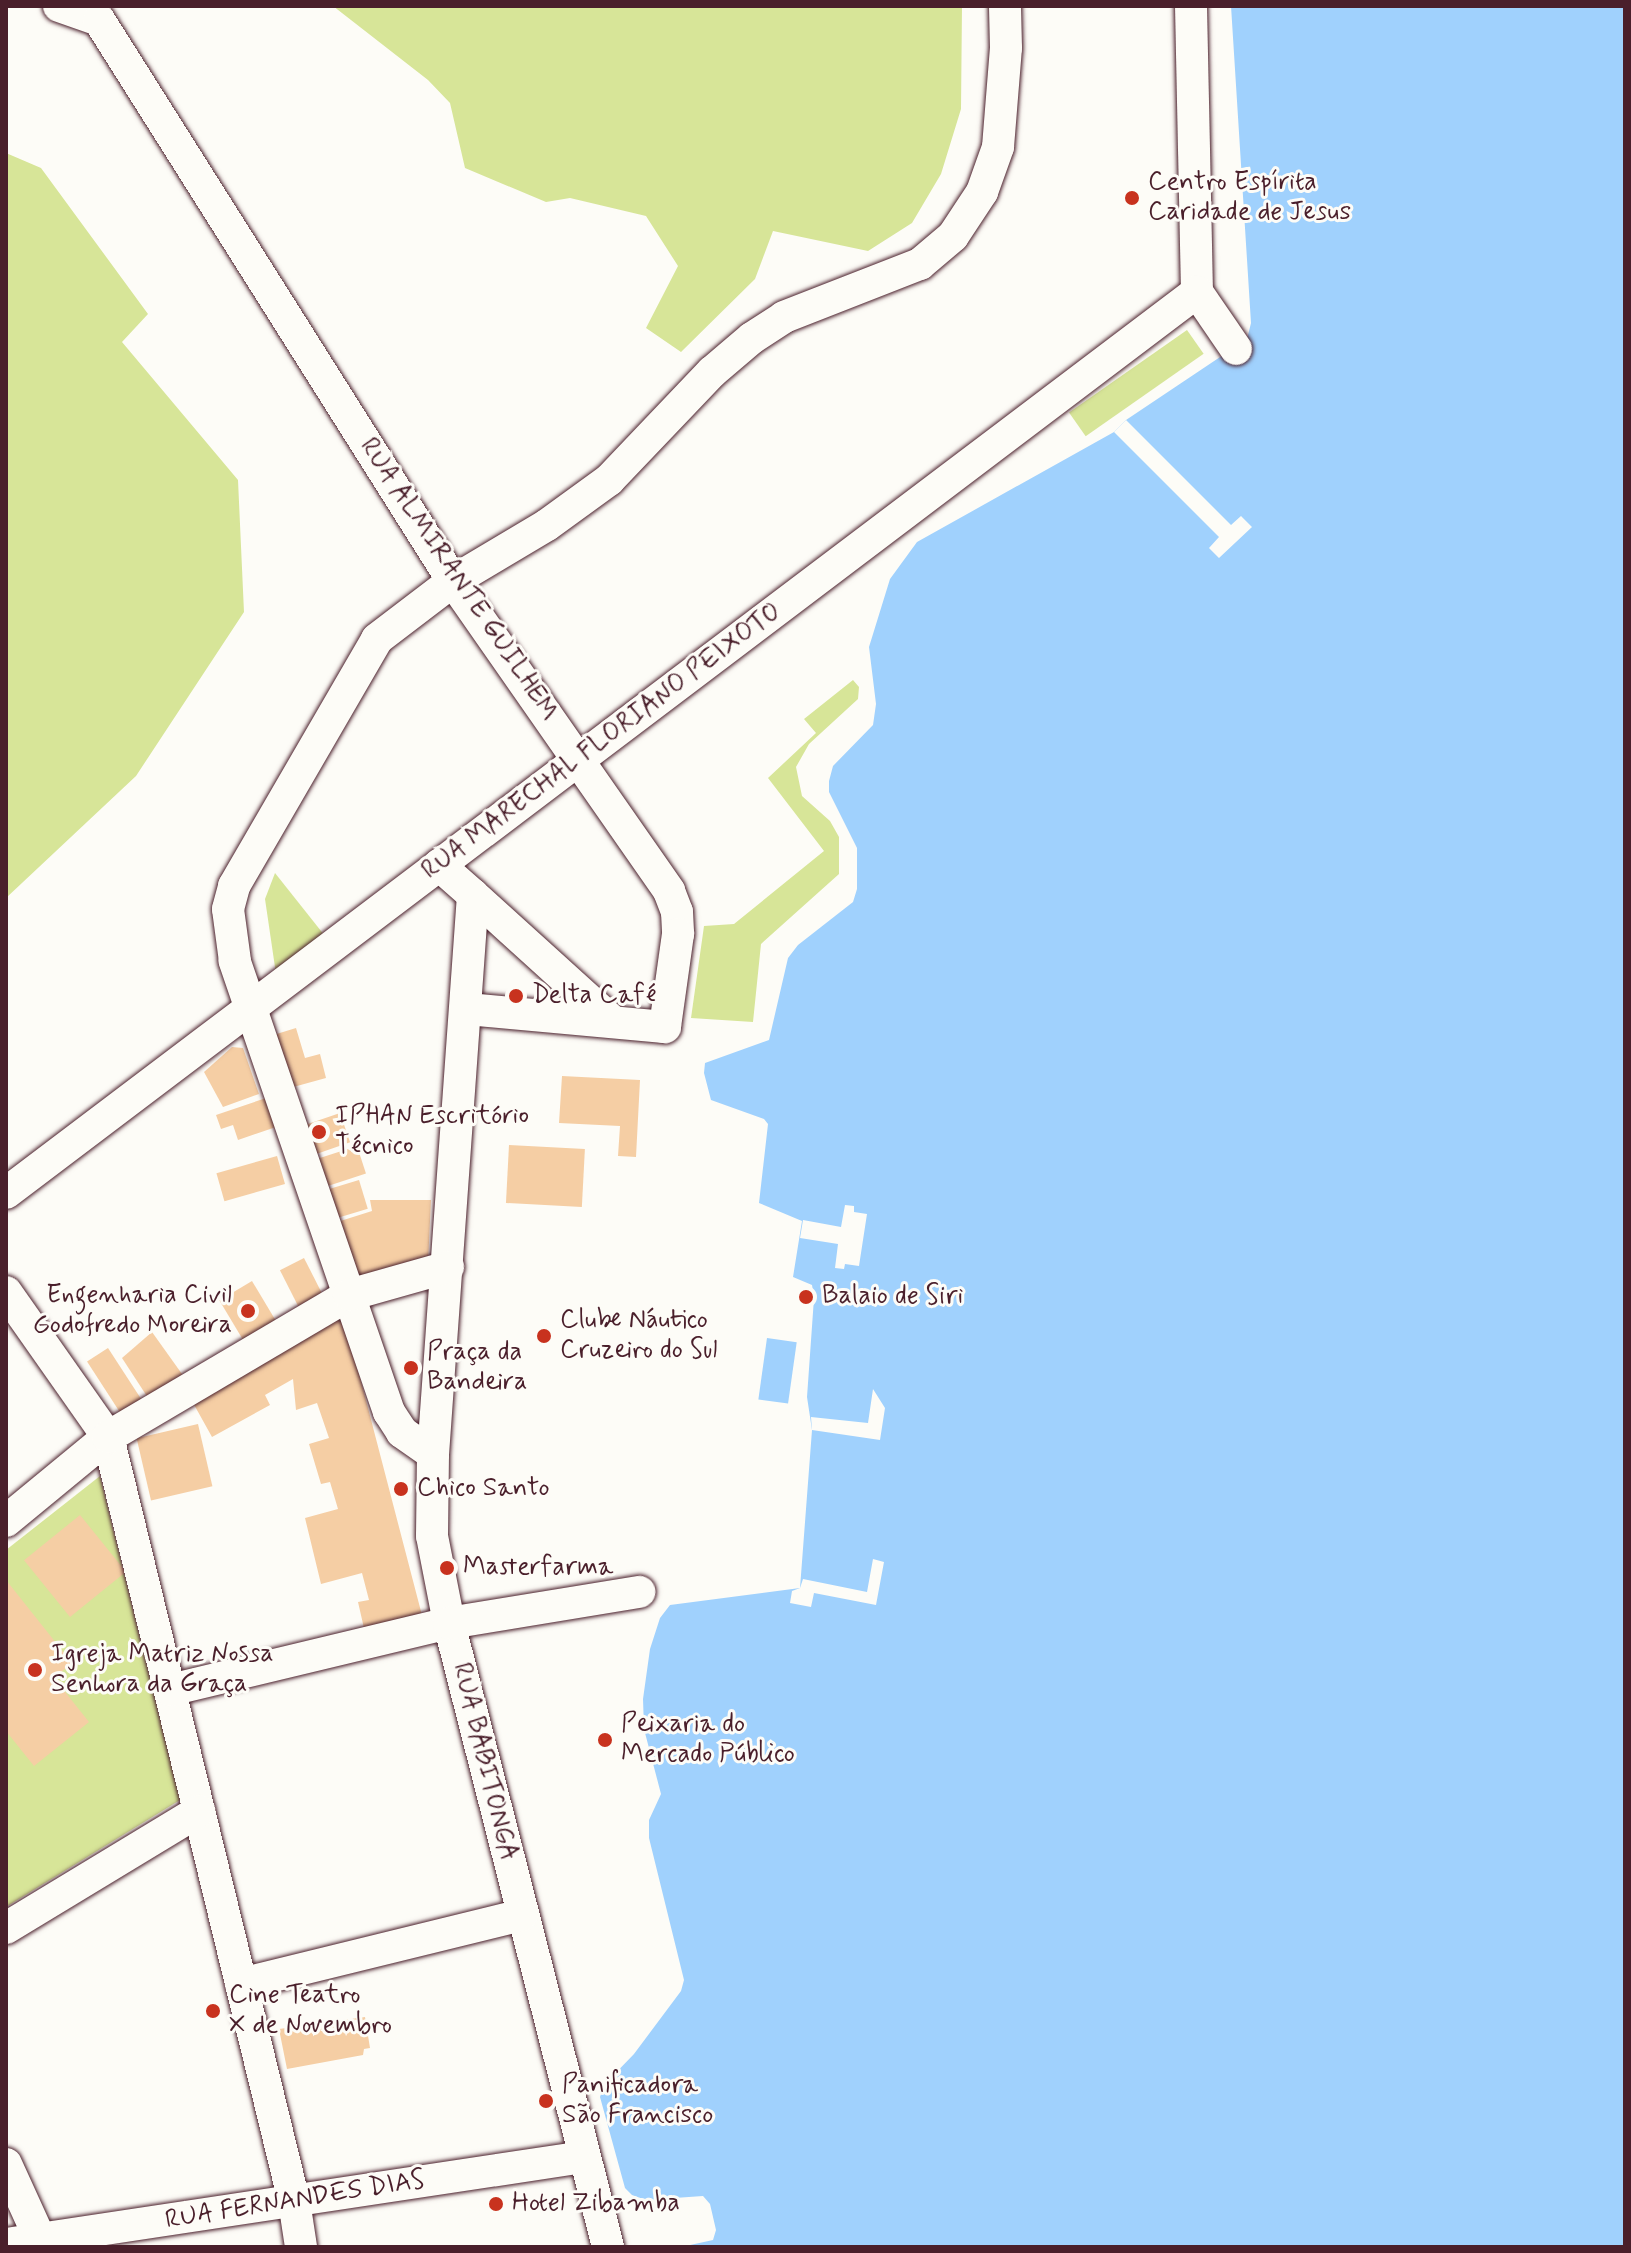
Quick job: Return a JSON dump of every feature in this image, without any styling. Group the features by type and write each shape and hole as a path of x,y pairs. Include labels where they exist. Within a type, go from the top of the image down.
{"street":[{"path":"59,6 102,13"},
{"path":"433,1454 402,1432 389,1412 250,1008 230,937 228,909 234,886 364,655 394,624 453,581 547,525 609,480 712,372 752,338 784,317 920,264 953,236 982,192 998,147 1006,48 1005,6"},
{"path":"1191,6 1197,292 1236,349"},
{"name":"RUA ALMIRANTE GUILHEM","path":"102,13 453,581 669,891 677,912 678,934 665,1027 467,1009"},
{"name":"RUA MARECHAL FLORIANO PEIXOTO","path":"6,1193 1197,292"},
{"path":"439,865 613,1022"},
{"name":"RUA BABITONGA","path":"473,895 433,1454 432,1536 449,1623 608,2247"},
{"path":"6,1521 108,1437 349,1295 448,1267"},
{"path":"6,1292 108,1437 294,2201 301,2247"},
{"path":"170,1690 449,1623 639,1592"},
{"path":"6,1928 199,1811"},
{"path":"241,1984 522,1915"},
{"name":"RUA FERNANDES DIAS","path":"6,2244 583,2157"},
{"path":"6,2164 40,2239"}],"green space":[{"path":"333,6 962,6 961,109 941,174 912,223 868,251 773,231 755,279 681,352 646,328 678,266 646,216 570,198 546,202 465,168 450,103 428,80"},
{"path":"6,153 41,168 148,314 122,342 238,480 244,612 136,776 6,898"},
{"path":"1187,330 1204,354 1086,436 1069,413"},
{"path":"853,680 859,687 858,699 809,744 796,767 802,796 830,821 839,837 839,874 761,944 753,1022 691,1018 704,926 734,924 824,851 768,778 816,733 804,719"},
{"path":"275,873 325,936 276,974 265,899"},
{"path":"100,1476 180,1800 6,1907 6,1550"}],"water":[{"path":"1231,6 1625,6 1625,2247 681,2247 713,2240 716,2230 710,2204 703,2196 646,2200 632,2195 625,2188 600,2097 604,2085 634,2054 681,1991 684,1980 649,1838 649,1820 661,1794 644,1729 643,1699 650,1649 660,1618 670,1605 800,1588 812,1430 807,1397 814,1298 812,1285 793,1277 802,1221 759,1203 768,1124 764,1119 711,1100 704,1073 705,1063 769,1040 788,958 798,945 853,902 857,889 857,848 829,792 829,781 833,766 873,725 876,704 869,647 890,579 917,542 1114,432 1126,420 1247,339 1251,323"},
{"path":"767,1338 797,1342 788,1404 758,1399"}],"pier":[{"path":"1126,420 1231,525 1241,516 1252,527 1219,558 1209,548 1219,537 1114,432"},
{"path":"845,1205 854,1206 854,1212 867,1214 859,1266 845,1264 844,1269 835,1268 838,1244 800,1238 803,1220 841,1227"},
{"path":"873,1389 885,1408 880,1440 812,1430 811,1417 868,1423"},
{"path":"873,1559 884,1562 876,1605 814,1593 811,1607 790,1603 792,1591 800,1588 803,1579 867,1592"}],"building":[{"path":"296,1028 305,1058 320,1054 326,1078 286,1089 270,1036"},
{"path":"232,1047 243,1048 259,1094 223,1107 204,1072"},
{"path":"562,1076 640,1080 636,1157 618,1156 620,1126 559,1123"},
{"path":"266,1098 276,1127 238,1140 233,1125 221,1129 216,1115"},
{"path":"340,1113 350,1142 311,1156 301,1126"},
{"path":"509,1145 585,1149 582,1207 506,1203"},
{"path":"357,1146 366,1174 320,1188 311,1161"},
{"path":"277,1156 285,1184 224,1201 216,1173"},
{"path":"359,1180 368,1209 331,1220 323,1191"},
{"path":"370,1200 431,1200 428,1263 355,1285 334,1223 372,1211"},
{"path":"304,1258 322,1294 298,1306 280,1270"},
{"name":"Engenharia Civil Godofredo Moreira","path":"252,1281 277,1322 244,1342 219,1301"},
{"path":"344,1316 424,1623 366,1637 358,1602 369,1600 362,1573 321,1584 305,1518 338,1509 330,1482 321,1484 309,1444 329,1438 317,1403 296,1410 293,1379 265,1395 270,1405 212,1437 192,1401"},
{"path":"152,1332 187,1381 152,1404 122,1358"},
{"path":"108,1348 147,1408 126,1421 87,1362"},
{"path":"198,1424 212,1486 151,1501 137,1438"},
{"path":"80,1515 126,1572 70,1617 24,1560"},
{"name":"Igreja Matriz Nossa Senhora da Graça","path":"6,1580 72,1663 54,1678 89,1722 34,1766 6,1731"},
{"path":"365,2017 370,2048 364,2049 363,2055 287,2069 279,2029"}],"place":[{"name":"Centro Espírita Caridade de Jesus","path":"1132,198"},
{"name":"Delta Café","path":"516,996"},
{"name":"IPHAN Escritório Técnico","path":"319,1132"},
{"name":"Balaio de Siri","path":"806,1297"},
{"name":"Engenharia Civil Godofredo Moreira","path":"248,1311"},
{"name":"Clube Náutico Cruzeiro do Sul","path":"544,1336"},
{"name":"Praça da Bandeira","path":"411,1368"},
{"name":"Chico Santo","path":"401,1489"},
{"name":"Masterfarma","path":"447,1568"},
{"name":"Igreja Matriz Nossa Senhora da Graça","path":"35,1670"},
{"name":"Peixaria do Mercado Público","path":"605,1740"},
{"name":"Cine Teatro X de Novembro","path":"213,2011"},
{"name":"Panificadora São Francisco","path":"546,2101"},
{"name":"Hotel Zibamba","path":"496,2204"}]}
